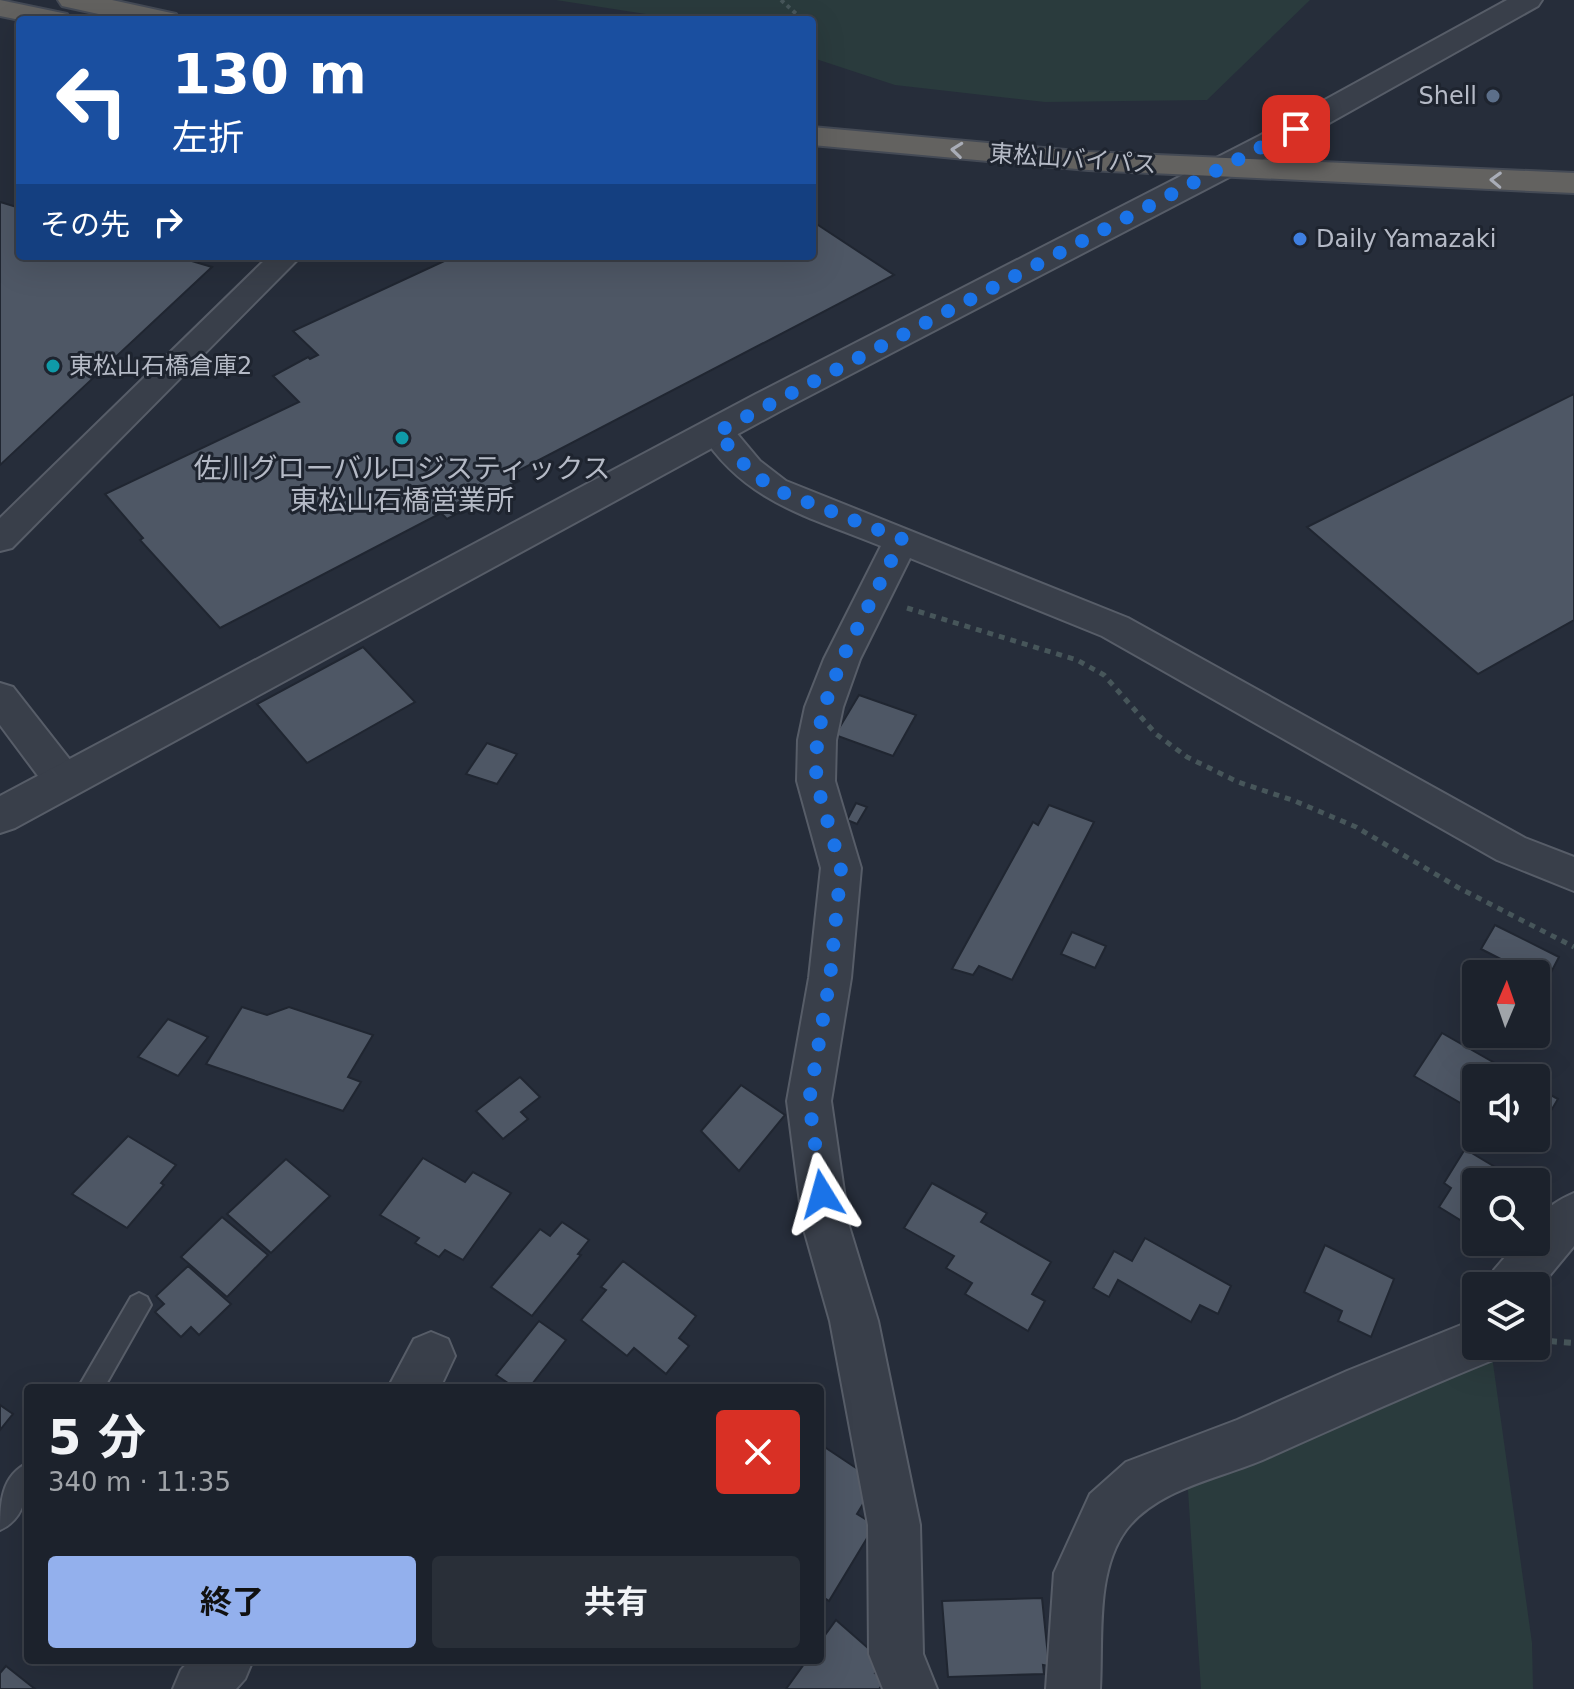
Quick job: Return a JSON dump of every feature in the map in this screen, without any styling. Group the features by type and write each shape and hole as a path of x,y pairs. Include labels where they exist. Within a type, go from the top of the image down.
{"highway":[{"path":"72,0 147,16"},
{"path":"0,7 39,16"},
{"name":"東松山バイパス","path":"816,112 969,127 1574,157"},
{"name":"東松山バイパス","path":"816,136 1002,155 1217,169 1574,183"}],"street":[{"path":"0,816 717,432 1270,143 1528,0"},
{"path":"0,539 282,260"},
{"path":"717,432 748,469 774,489 1115,627 1420,795 1511,849 1557,870 1574,874"},
{"path":"902,539 833,683 817,740 816,781 841,868 830,978 809,1101 826,1226 854,1321 894,1525 896,1654 910,1689"},
{"path":"0,697 64,781"},
{"path":"1523,1272 1574,1215"},
{"path":"1073,1689 1080,1573 1108,1512 1144,1480 1245,1442 1364,1388 1462,1349"},
{"path":"200,1689 222,1664"}],"lane":[{"path":"92,1384 139,1305"},
{"path":"0,1517 24,1482"}],"path":[{"path":"781,0 799,16"},
{"path":"873,597 1077,660 1104,675 1156,734 1187,757 1238,782 1295,801 1356,827 1459,888 1574,947"},
{"path":"1550,1341 1574,1343"}],"shaded area":[{"path":"556,0 1310,0 1207,100 1045,102 895,85 816,59 816,16 658,16"},
{"path":"1464,1360 1493,1360 1532,1643 1533,1689 1201,1689 1187,1475"}],"building":[{"name":"東松山石橋倉庫2","path":"0,202 16,207 16,260 188,260 212,267 0,465"},
{"name":"佐川グローバルロジスティックス 東松山石橋営業所","path":"816,224 894,275 512,474 519,481 447,519 441,513 220,628 140,540 143,538 105,494 299,402 273,376 308,357 318,355 293,331 446,260 816,260"},
{"path":"1574,394 1574,620 1478,674 1307,527"},
{"path":"363,647 415,702 307,763 257,704"},
{"path":"859,695 916,715 893,756 835,735"},
{"path":"487,743 517,754 497,784 466,774"},
{"path":"856,803 867,807 857,824 847,820"},
{"path":"1049,805 1094,822 1012,980 979,966 973,975 952,969 1033,822 1038,825"},
{"path":"1495,925 1559,957 1550,974 1550,960 1503,960 1481,949"},
{"path":"1072,932 1106,946 1095,968 1061,954"},
{"path":"242,1007 267,1015 289,1007 373,1035 348,1077 361,1082 343,1111 206,1064"},
{"path":"168,1019 208,1037 178,1076 138,1057"},
{"path":"1442,1033 1462,1044 1462,1048 1468,1048 1496,1064 1462,1064 1462,1104 1414,1076"},
{"path":"520,1077 540,1097 521,1112 528,1119 503,1139 476,1111"},
{"path":"741,1085 785,1115 739,1171 701,1131"},
{"path":"1550,1095 1558,1099 1550,1112"},
{"path":"128,1136 176,1165 161,1183 164,1185 127,1228 72,1194"},
{"path":"1463,1152 1470,1152 1497,1168 1462,1168 1462,1221 1439,1207 1451,1188 1444,1183"},
{"path":"423,1158 465,1182 473,1172 511,1193 463,1260 445,1250 439,1257 415,1243 419,1238 380,1215"},
{"path":"286,1159 330,1196 271,1253 227,1214"},
{"path":"932,1183 987,1213 981,1222 1051,1262 1032,1294 1045,1301 1028,1331 965,1294 972,1283 946,1268 954,1256 904,1228"},
{"path":"222,1217 268,1255 227,1297 181,1257"},
{"path":"562,1222 589,1240 578,1254 581,1255 532,1316 491,1287 540,1229 550,1236"},
{"path":"1145,1238 1231,1286 1218,1314 1200,1305 1191,1322 1118,1280 1109,1297 1093,1288 1114,1251 1132,1261"},
{"path":"1325,1245 1394,1279 1371,1337 1338,1321 1342,1311 1304,1292"},
{"path":"623,1261 696,1316 679,1338 689,1346 666,1374 634,1348 627,1356 581,1320 606,1290 601,1287"},
{"path":"188,1266 231,1304 199,1335 191,1327 181,1337 155,1312 164,1304 156,1296"},
{"path":"539,1321 566,1340 532,1384 509,1384 496,1375"},
{"path":"0,1405 13,1414 0,1430"},
{"path":"824,1447 862,1472 874,1486 857,1514 875,1525 829,1601 824,1598"},
{"path":"1042,1598 1049,1666 1043,1665 1044,1674 948,1677 942,1601"},
{"path":"836,1620 884,1662 875,1673 885,1681 879,1689 786,1689 804,1664 824,1664 824,1636"},
{"path":"6,1666 35,1689 0,1689 0,1673"}],"place":[{"name":"Shell","path":"1493,96"},
{"name":"Daily Yamazaki","path":"1300,239"},
{"name":"東松山石橋倉庫2","path":"53,366"},
{"name":"佐川グローバルロジスティックス 東松山石橋営業所","path":"402,438"}],"route":[{"path":"822,1194 809,1101 830,978 841,868 816,781 817,740 824,707 842,659 902,539 810,506 774,489 748,469 717,432 769,402 1296,129"}]}
